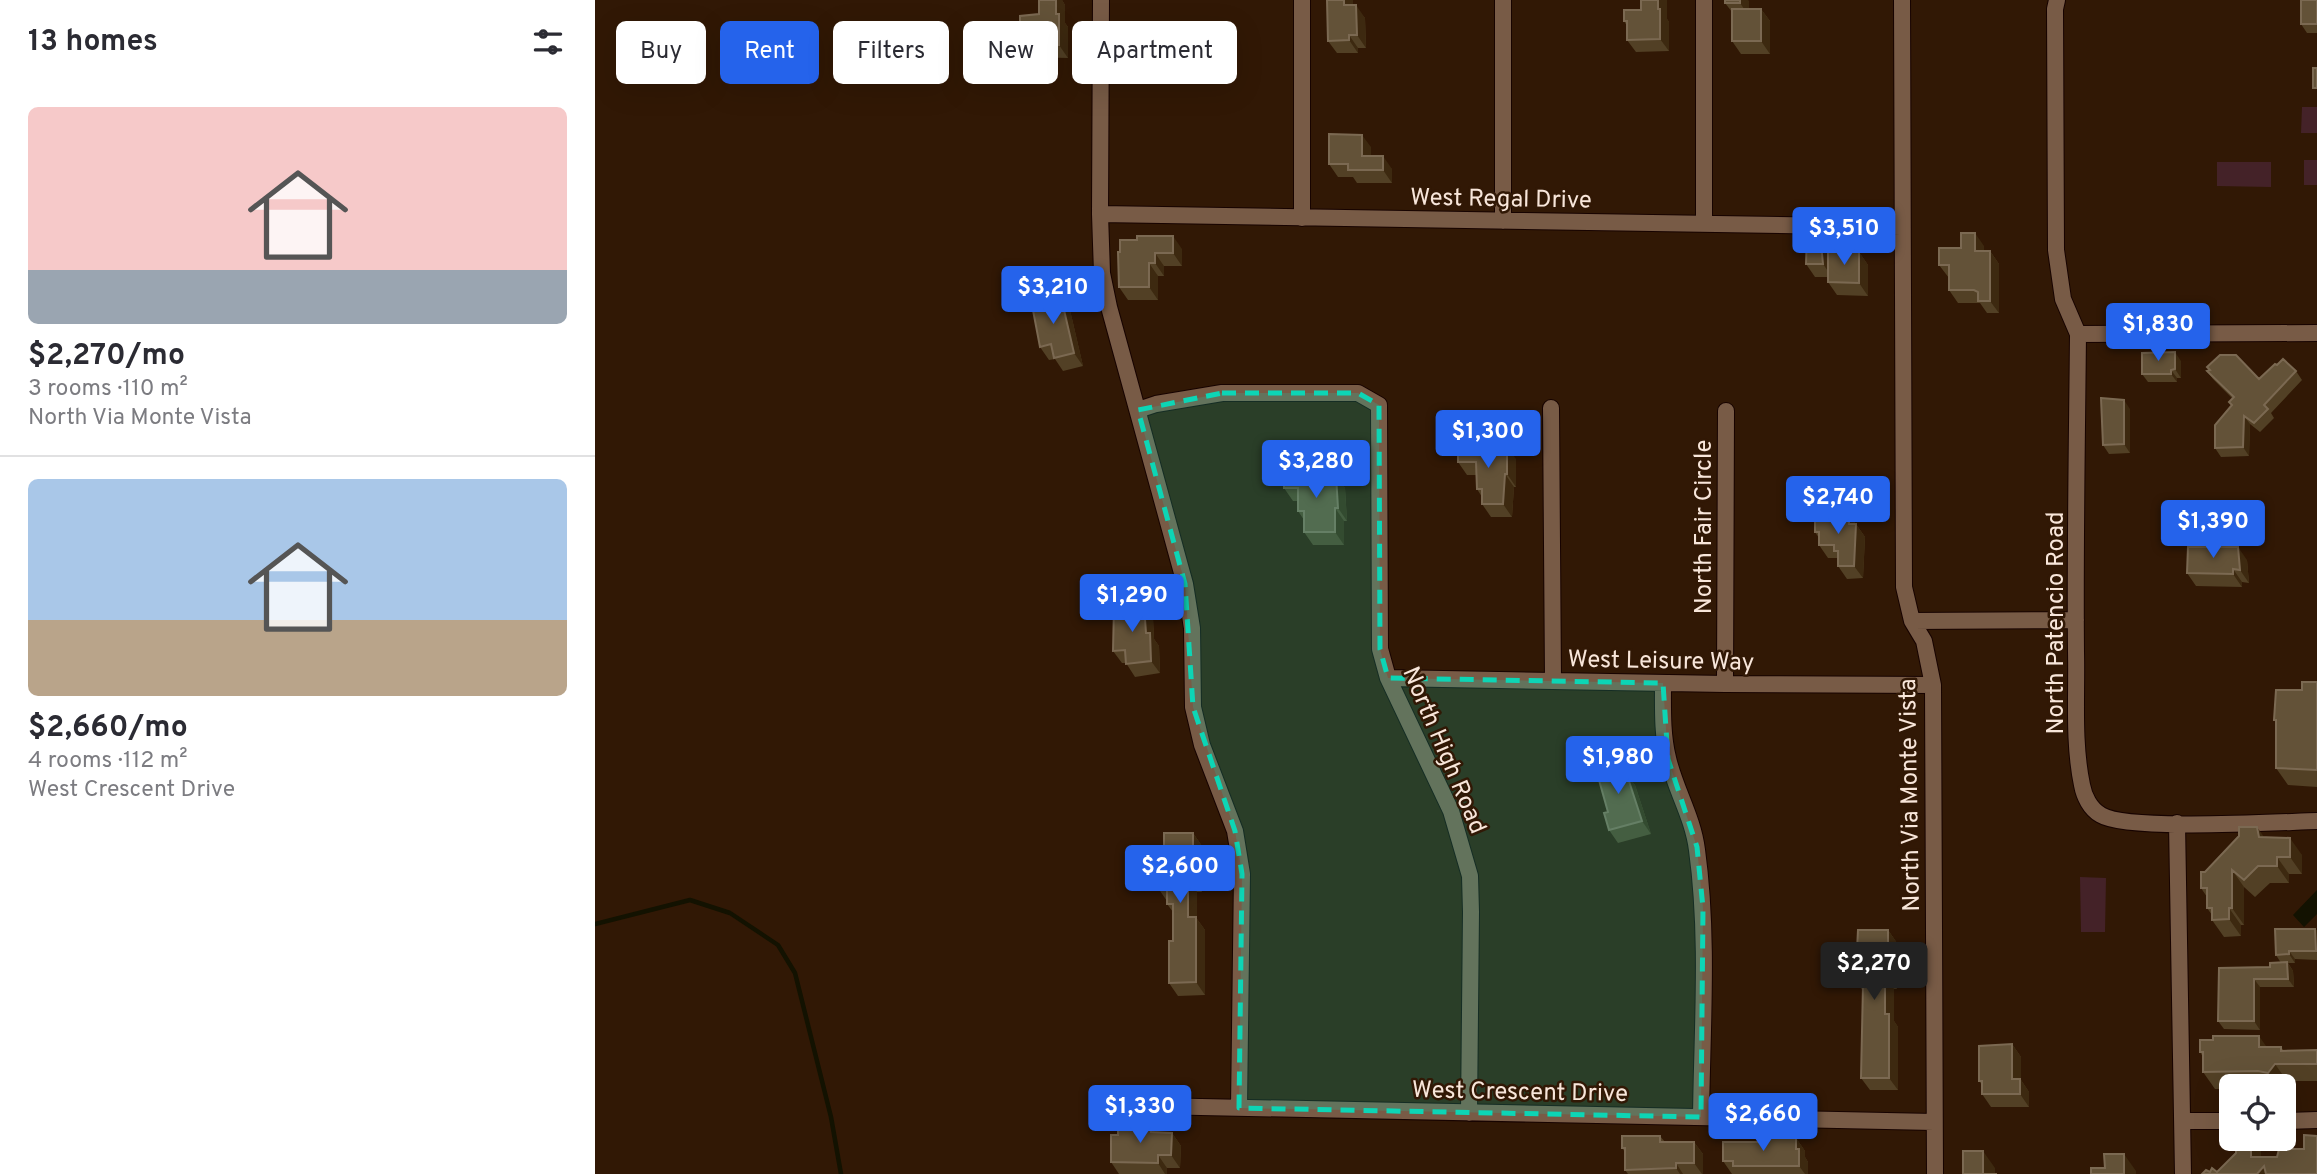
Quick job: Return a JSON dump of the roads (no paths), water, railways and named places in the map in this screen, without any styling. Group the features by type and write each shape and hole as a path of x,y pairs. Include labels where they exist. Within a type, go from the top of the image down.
{"street":[{"path":"1101,0 1102,273 1185,584 1192,628 1193,706 1202,745 1235,831 1242,874 1239,1108"},
{"path":"1302,0 1302,218"},
{"path":"1503,0 1503,221"},
{"path":"1704,0 1704,224"},
{"name":"North Via Monte Vista","path":"1902,0 1903,587 1912,621 1924,642 1933,685 1935,1174"},
{"name":"North Patencio Road","path":"2057,0 2056,250 2063,299 2078,334 2076,620 2078,762 2082,788 2089,804 2100,815 2117,821 2317,821"},
{"name":"West Regal Drive","path":"1100,214 1901,227"},
{"path":"2078,334 2317,333"},
{"name":"North High Road","path":"1138,410 1156,404 1222,393 1358,393 1379,405 1380,649 1388,678 1451,811 1469,876 1469,1113"},
{"path":"1551,408 1553,681"},
{"name":"North Fair Circle","path":"1725,684 1726,411"},
{"path":"1912,621 2076,620"},
{"name":"West Leisure Way","path":"1388,678 1933,685"},
{"path":"1663,683 1663,722 1668,760 1689,813 1697,847 1703,908 1701,1117"},
{"path":"2177,823 2183,1174"},
{"name":"West Crescent Drive","path":"1106,1105 1934,1122"},
{"path":"2183,1121 2219,1121"},
{"path":"2296,1121 2317,1121"}],"waterway":[{"path":"595,924 690,900 730,913 778,945 795,973 831,1117 841,1174"}]}
